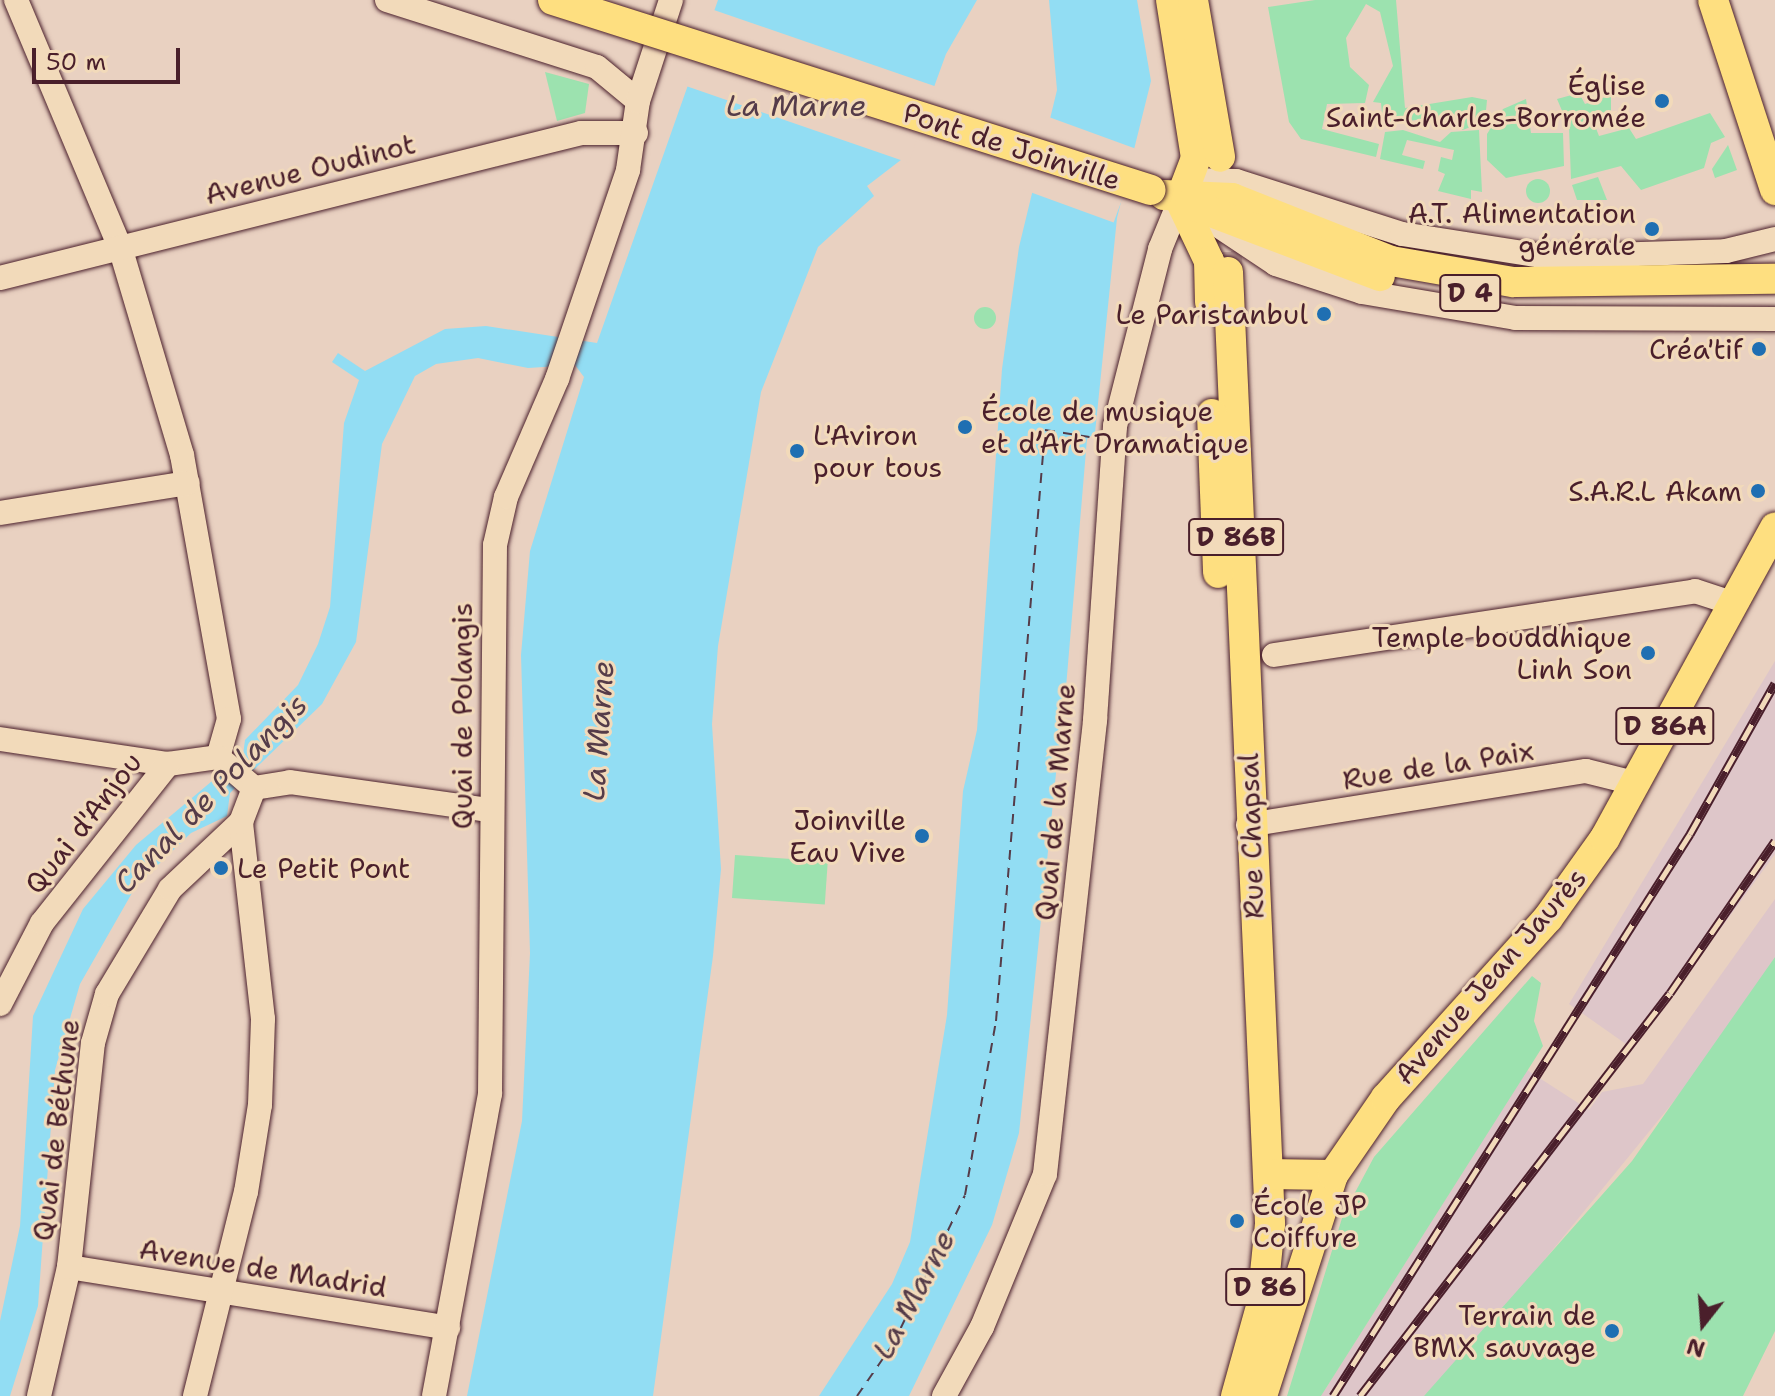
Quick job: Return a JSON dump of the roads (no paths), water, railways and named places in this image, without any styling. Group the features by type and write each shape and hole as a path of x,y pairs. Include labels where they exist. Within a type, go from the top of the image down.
{"main road":[{"name":"Pont de Joinville","path":"553,0 1151,190 1184,190"},
{"path":"1171,0 1196,158 1184,190 1209,261 1213,508 1228,710 1248,813"},
{"path":"1193,0 1220,157"},
{"path":"1713,0 1775,190"},
{"name":"D 4","path":"1184,190 1232,198 1391,261 1483,278 1775,279"},
{"name":"D 4","path":"1184,190 1360,270 1459,292 1550,302 1775,296"},
{"name":"Rue Chapsal","path":"1228,272 1248,813 1268,1174 1268,1270 1236,1396"},
{"name":"Avenue Jean Jaurès","path":"1262,1396 1333,1175 1386,1098 1548,918 1634,783 1775,528"},
{"path":"1268,1174 1333,1175"}],"street":[{"path":"16,0 120,247 188,483 229,719 218,757"},
{"path":"387,0 597,67 638,101"},
{"name":"Quai de Polangis","path":"434,1396 490,1094 490,810 495,545 526,443 557,379 636,133 638,101 671,0"},
{"name":"Avenue Oudinot","path":"0,278 581,133 636,133"},
{"path":"1184,190 1236,181 1402,234 1549,257 1726,251 1775,239"},
{"path":"1184,190 1276,264 1362,292 1516,318 1775,319"},
{"name":"Quai de la Marne","path":"944,1396 982,1327 1045,1174 1095,720 1115,426 1160,249 1184,190"},
{"path":"0,513 52,510 188,483"},
{"path":"1274,655 1695,591 1732,603"},
{"path":"0,739 168,764 218,757 254,788"},
{"name":"Quai d'Anjou","path":"0,1004 42,923 168,764"},
{"name":"Rue de la Paix","path":"1248,813 1586,771 1634,783"},
{"path":"254,788 290,782 490,810"},
{"path":"195,1396 222,1293 260,1105 263,1019 241,822 254,788"},
{"name":"Quai de Béthune","path":"39,1396 69,1267 83,1112 107,994 170,889 241,822"},
{"name":"Avenue de Madrid","path":"69,1267 448,1328"}],"water":[{"name":"La Marne","path":"718,0 977,0 946,54 910,153 867,186 874,196 818,247 761,392 718,646 712,724 721,869 713,956 653,1396 467,1396 522,1121 530,953 521,655 530,551 584,377 575,365 528,368 478,358 436,364 415,376 382,444 356,642 322,704 230,793 227,816 191,833 136,886 80,984 55,1070 38,1306 10,1396 0,1396 0,1321 20,1226 33,1016 83,909 136,845 243,755 245,740 298,685 318,644 330,607 344,423 359,380 332,362 338,353 365,371 445,329 486,326 597,343"},
{"name":"La Marne","path":"1049,0 1137,0 1151,81 1117,218 1095,433 1087,439 1063,723 1071,732 1058,754 1019,1133 992,1225 909,1396 819,1396 892,1284 910,1242 947,1015 963,791 977,730 1002,369 1019,247 1057,90"}],"tunnel":[{"path":"1223,207 1228,272"}],"railway":[{"path":"1333,1396 1690,834 1775,683"},
{"path":"1360,1396 1670,993 1775,841"}],"place":[{"name":"Église Saint-Charles-Borromée","path":"1662,101"},
{"name":"A.T. Alimentation générale","path":"1652,229"},
{"name":"Le Paristanbul","path":"1324,314"},
{"name":"Créa'tif","path":"1759,349"},
{"name":"École de musique et d’Art Dramatique","path":"965,427"},
{"name":"L'Aviron pour tous","path":"797,451"},
{"name":"S.A.R.L Akam","path":"1758,491"},
{"name":"Temple bouddhique Linh Son","path":"1648,653"},
{"name":"Joinville Eau Vive","path":"922,836"},
{"name":"Le Petit Pont","path":"221,868"},
{"name":"École JP Coiffure","path":"1237,1221"},
{"name":"Terrain de BMX sauvage","path":"1612,1331"}],"water label":[{"name":"Canal de Polangis","path":"211,794"}]}
